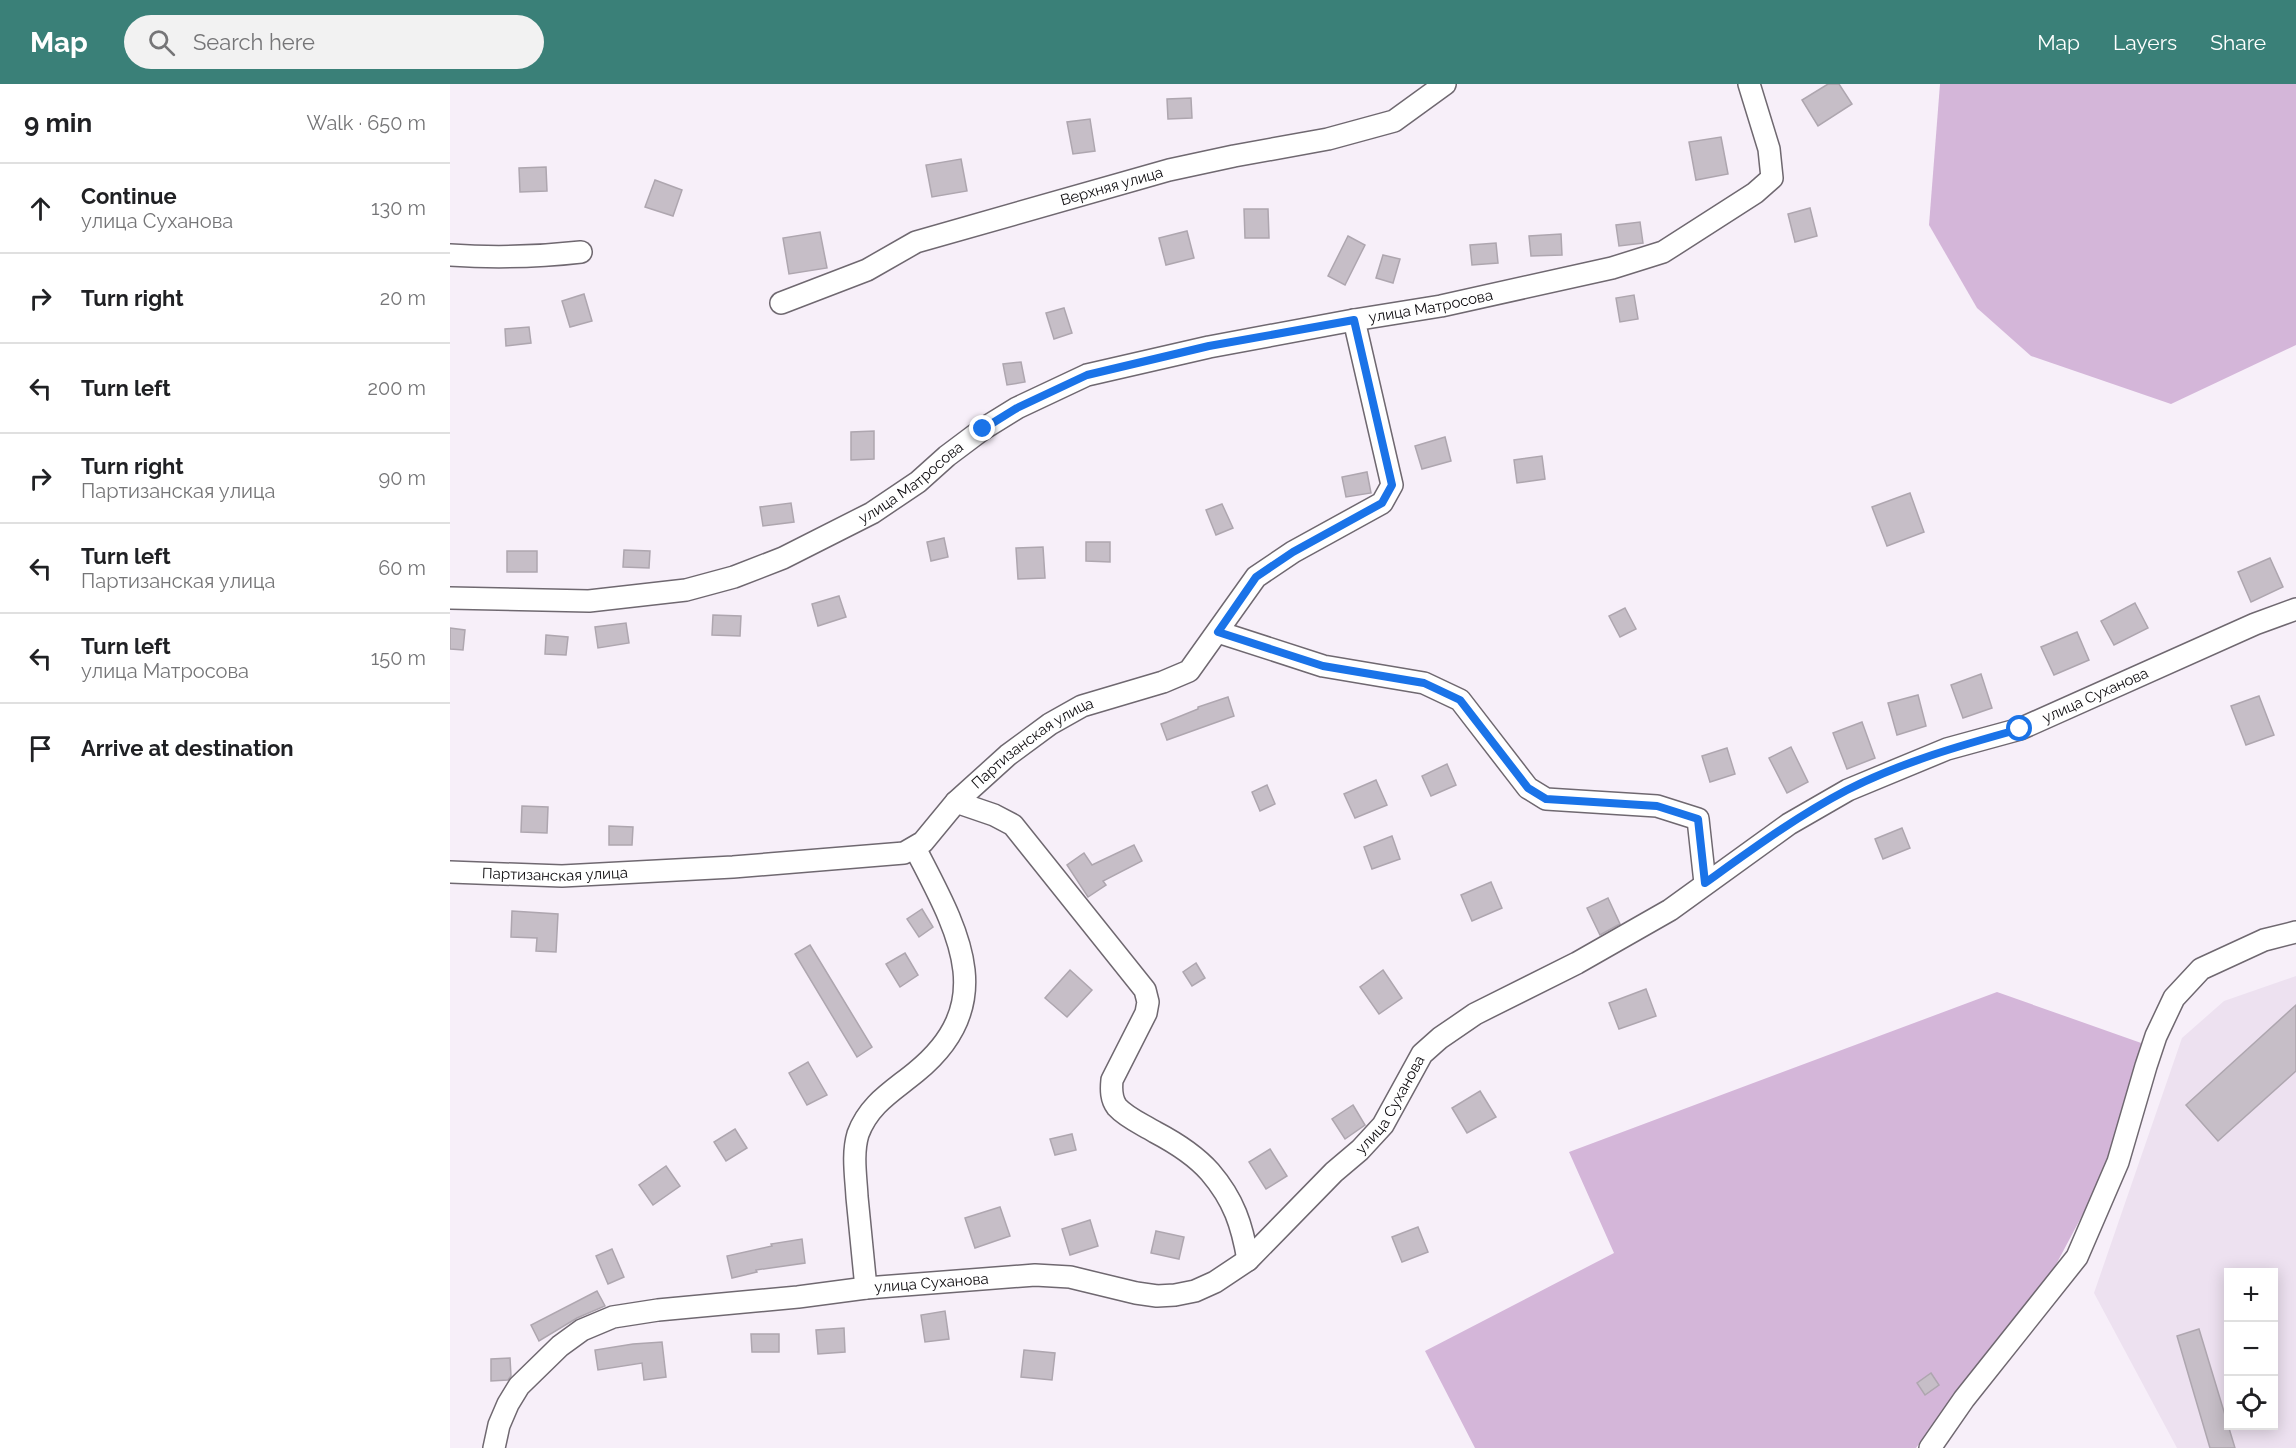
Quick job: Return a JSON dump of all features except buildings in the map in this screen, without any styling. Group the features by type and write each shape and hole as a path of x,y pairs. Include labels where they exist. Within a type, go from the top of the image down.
{"street":[{"name":"Верхняя улица","path":"781,303 867,270 916,242 926,239 1169,170 1328,139 1394,121 1445,84"},
{"name":"улица Матросова","path":"450,598 589,600 686,590 734,577 783,558 872,513 918,482 946,456 983,429 1017,408 1087,375 1209,346 1441,306 1612,268 1663,252 1755,193 1772,178 1769,149 1749,84"},
{"path":"450,255 484,258 581,252"},
{"name":"Партизанская улица","path":"450,872 562,876 733,867 904,853 915,848 923,842 956,802 1008,755 1058,719 1082,706 1189,672 1256,577 1293,552 1382,503 1392,485 1354,320"},
{"name":"улица Суханова","path":"494,1448 503,1415 519,1386 560,1346 597,1322 613,1317 658,1310 866,1288 1054,1274 1136,1293 1175,1295 1195,1291 1215,1282 1248,1260 1334,1173 1360,1150 1383,1125 1422,1054 1440,1038 1475,1014 1577,963 1670,910 1789,824 1848,790 1947,749 2020,729 2255,624 2296,609"},
{"path":"1218,632 1323,666 1424,683 1460,700 1528,788 1546,799 1657,806 1698,819 1705,883"},
{"path":"956,802 1013,825 1144,990 1148,1002 1146,1013 1112,1080 1111,1093 1116,1105 1128,1117 1187,1150 1210,1173 1231,1201 1242,1226 1248,1260"},
{"path":"866,1288 855,1169 855,1147 859,1133 867,1116 878,1102 927,1062 950,1036 960,1017 965,992 957,935 944,903 915,848"},
{"path":"1930,1448 1971,1389 2077,1257 2118,1162 2146,1066 2174,998 2201,969 2264,940 2296,932"}],"shaded area":[{"path":"1940,84 2296,84 2296,345 2171,404 2031,356 1977,308 1929,225"},
{"path":"2296,976 2296,1448 2177,1448 2094,1293 2182,1038 2224,1001"},
{"path":"1997,992 2144,1044 2110,1163 2051,1274 1916,1448 1475,1448 1425,1351 1614,1253 1569,1152"}],"route":[{"path":"983,429 1017,408 1087,375 1209,346 1354,320 1392,485 1382,503 1293,552 1256,577 1218,632 1323,666 1424,683 1460,700 1528,788 1546,799 1657,806 1698,819 1705,883 1789,824 1848,790 1947,749 2020,729"}]}
